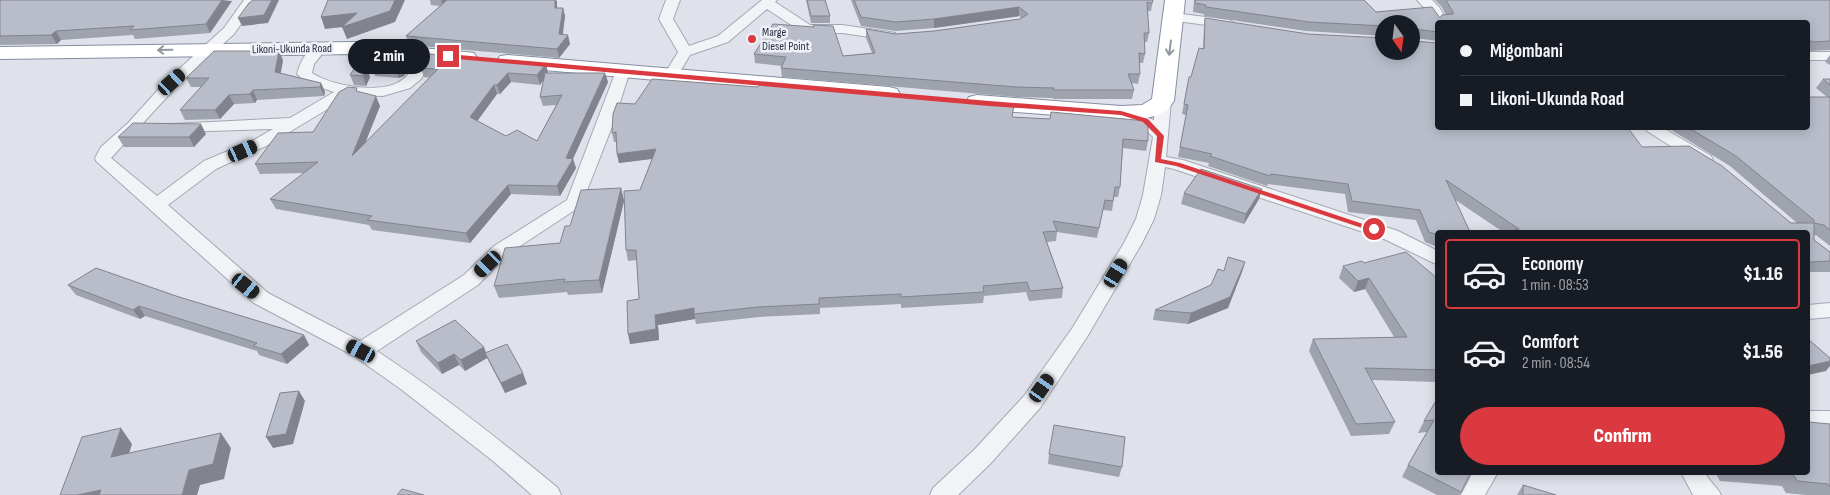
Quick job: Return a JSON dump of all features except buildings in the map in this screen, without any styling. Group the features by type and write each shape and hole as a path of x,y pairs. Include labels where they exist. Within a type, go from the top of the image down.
{"highway":[{"path":"959,101 1121,113 1152,110 1163,100 1174,8"},
{"name":"Likoni-Ukunda Road","path":"0,53 355,48 910,96"}],"street":[{"path":"251,0 229,31 172,82 134,126 107,152 103,158 104,161 157,205 261,298 361,351 410,384 501,454 550,495"},
{"path":"673,0 666,19 686,52"},
{"path":"1424,0 1434,10 1440,20"},
{"path":"671,74 686,52 722,39 768,2 807,30 842,29 905,37"},
{"path":"1174,8 1244,26"},
{"path":"320,48 307,63 304,74 313,80 348,90 382,91 400,88 414,78 429,55"},
{"path":"1810,56 1830,56"},
{"path":"361,351 471,280 501,250 575,202 602,133 623,71"},
{"path":"157,205 210,165 260,143 348,90"},
{"path":"942,495 982,457 1032,402 1080,332 1133,243 1152,196 1161,136 1163,100"},
{"path":"1121,113 1146,121 1161,136"},
{"path":"134,126 209,127 294,122"},
{"path":"1656,130 1716,166"},
{"path":"1157,161 1177,164 1339,216 1391,235 1435,258"},
{"path":"1810,312 1830,310"},
{"path":"1810,420 1830,420"},
{"path":"1473,495 1484,475"},
{"path":"1694,475 1699,486 1708,495"}],"place":[{"name":"Marge Diesel Point","path":"752,39"}],"route":[{"path":"448,56 671,74 989,104 1121,113 1139,117 1146,121 1161,136 1157,161 1177,164 1374,229"}]}
